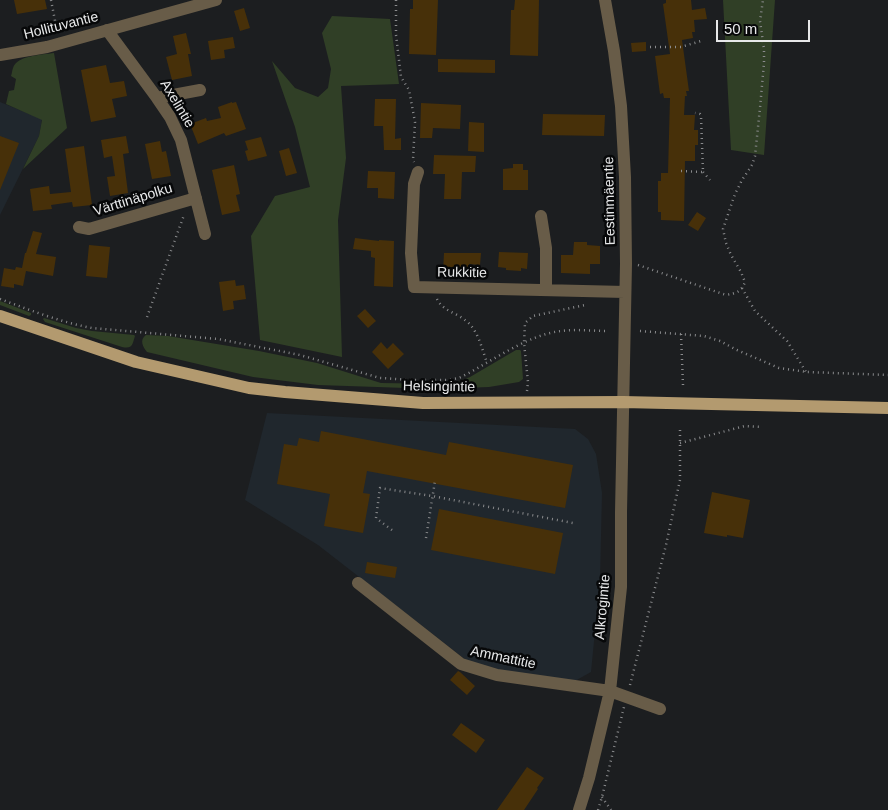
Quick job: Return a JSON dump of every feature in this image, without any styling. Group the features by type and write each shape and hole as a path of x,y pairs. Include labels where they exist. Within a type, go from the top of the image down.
{"main road":[{"name":"Helsingintie","path":"0,316 136,362 250,388 285,392 423,403 623,402 888,408"}],"street":[{"name":"Hollituvantie","path":"0,55 47,47 216,0"},
{"name":"Eestinmäentie","path":"605,0 621,106 626,177 623,402"},
{"name":"Axelintie","path":"107,30 170,117 181,140 205,234"},
{"path":"158,98 200,90"},
{"name":"Rukkitie","path":"418,172 414,184 411,253 414,287 625,292"},
{"name":"Värttinäpolku","path":"79,227 89,229 196,198"},
{"path":"541,216 546,248 546,290"},
{"name":"Alkrogintie","path":"579,810 589,778 610,690 621,587 623,402"},
{"name":"Ammattitie","path":"358,583 461,664 497,675 610,690 660,709"}],"path":[{"path":"51,0 58,33"},
{"path":"396,0 396,34 401,77 409,90 414,112 413,160 418,172"},
{"path":"637,264 726,295 736,293 745,282 726,243 723,229 735,194 752,165 755,156 764,63 760,22 763,0"},
{"path":"650,47 681,47 700,41"},
{"path":"695,113 701,116 703,172 710,180"},
{"path":"682,171 703,172"},
{"path":"147,318 184,213 183,201"},
{"path":"432,288 440,305 465,319 474,328 487,363"},
{"path":"742,288 755,311 787,341 807,372"},
{"path":"0,298 48,317 75,325 218,338 300,355 380,378 413,380 459,378 524,343 560,331 608,331"},
{"path":"527,402 528,382 524,343 525,323 533,316 590,304"},
{"path":"640,331 704,336 720,340 737,350 779,368 807,372 888,374"},
{"path":"680,334 683,385"},
{"path":"598,810 666,545 680,480 680,426"},
{"path":"680,443 745,426 761,427"},
{"path":"426,538 435,481"},
{"path":"392,530 376,518 380,488 573,523"},
{"path":"602,797 611,810"}],"shaded area":[{"path":"0,102 42,119 39,136 0,215"},
{"path":"267,413 575,429 588,439 596,454 602,493 600,580 591,672 573,682 497,670 466,660 318,545 245,500"}],"green space":[{"path":"723,0 775,0 764,155 731,150"},
{"path":"332,16 390,19 399,84 341,86 346,158 338,220 342,357 260,340 251,236 275,196 310,187 295,127 272,61 295,88 318,97 328,88 331,69 322,33"},
{"path":"54,53 67,128 23,169 39,136 42,120 6,104 9,91 14,90 16,79 11,76 15,64 19,60"},
{"path":"0,301 31,313 31,315 29,316 0,305"},
{"path":"44,318 76,328 135,336 130,347 122,347 45,322"},
{"path":"146,335 168,336 259,351 317,363 381,383 444,384 457,382 470,377 516,350 520,350 523,379 519,382 489,387 436,389 318,385 253,377 147,352 142,341"}],"building":[{"path":"14,0 45,0 47,9 17,14"},
{"path":"413,0 438,0 436,55 409,54 410,9 413,9"},
{"path":"515,0 539,0 538,56 510,55 511,10 514,10"},
{"path":"666,0 691,0 692,10 705,8 707,19 694,20 695,32 692,32 693,38 682,40 689,91 686,91 684,115 695,115 694,130 698,130 698,145 695,145 695,161 685,161 684,221 661,220 661,212 658,212 658,181 661,181 661,173 668,173 670,98 664,98 663,93 660,94 655,56 670,54 663,4 666,3"},
{"path":"244,8 250,28 240,31 234,11"},
{"path":"186,33 191,54 188,54 192,76 172,80 166,57 177,54 173,36"},
{"path":"233,37 235,48 224,50 225,58 211,60 208,41"},
{"path":"646,42 646,51 632,52 631,43"},
{"path":"438,59 495,60 495,73 438,72"},
{"path":"106,65 110,83 124,81 127,96 112,99 116,117 91,122 81,70"},
{"path":"375,99 396,99 395,139 401,138 401,150 384,150 383,126 374,126"},
{"path":"236,102 246,129 226,136 224,133 198,144 190,124 206,118 207,121 221,118 218,107"},
{"path":"421,103 461,105 460,129 433,128 432,138 420,138"},
{"path":"543,114 605,115 604,136 542,135"},
{"path":"469,122 484,123 484,152 468,151"},
{"path":"0,136 19,143 0,190"},
{"path":"126,136 129,153 123,154 128,193 110,196 107,177 115,176 112,156 104,158 101,140"},
{"path":"261,137 267,156 248,161 245,151 248,150 245,141"},
{"path":"160,141 162,152 166,151 171,176 152,179 145,144"},
{"path":"84,146 92,205 73,207 72,202 51,205 52,209 33,211 30,189 49,186 50,194 71,192 65,149"},
{"path":"289,148 297,173 286,176 279,151"},
{"path":"434,155 476,156 475,172 462,172 461,199 444,199 445,174 433,174"},
{"path":"513,164 523,164 523,170 528,170 528,190 503,190 503,169 513,168"},
{"path":"234,165 240,194 236,195 240,211 222,215 212,170"},
{"path":"368,171 395,172 394,199 378,198 378,188 367,188"},
{"path":"697,212 706,218 698,231 688,225"},
{"path":"33,231 42,233 36,254 56,257 53,276 26,271 23,286 14,284 14,288 1,286 4,268 15,270 16,267 22,268"},
{"path":"355,238 394,241 393,287 374,286 375,258 371,257 371,251 353,249"},
{"path":"574,242 587,242 587,245 600,246 600,264 590,264 590,274 561,273 561,255 573,255"},
{"path":"89,245 110,247 107,278 86,276"},
{"path":"499,252 528,253 527,269 521,268 521,271 506,270 506,268 498,267"},
{"path":"444,253 481,253 480,265 469,264 469,273 443,272"},
{"path":"235,280 236,286 244,285 246,299 233,301 234,309 223,311 219,282"},
{"path":"365,309 376,321 368,328 357,316"},
{"path":"381,342 387,349 393,343 404,354 388,369 372,352"},
{"path":"321,431 446,455 449,442 573,465 565,508 367,471 363,493 370,494 363,533 324,526 330,494 277,484 284,444 297,446 299,438 319,442"},
{"path":"712,492 750,500 743,538 704,533"},
{"path":"439,509 563,533 555,574 431,550"},
{"path":"367,562 397,567 395,578 365,573"},
{"path":"458,671 475,686 467,695 450,680"},
{"path":"461,723 485,740 476,753 452,735"},
{"path":"527,767 544,778 524,810 497,810"}]}
